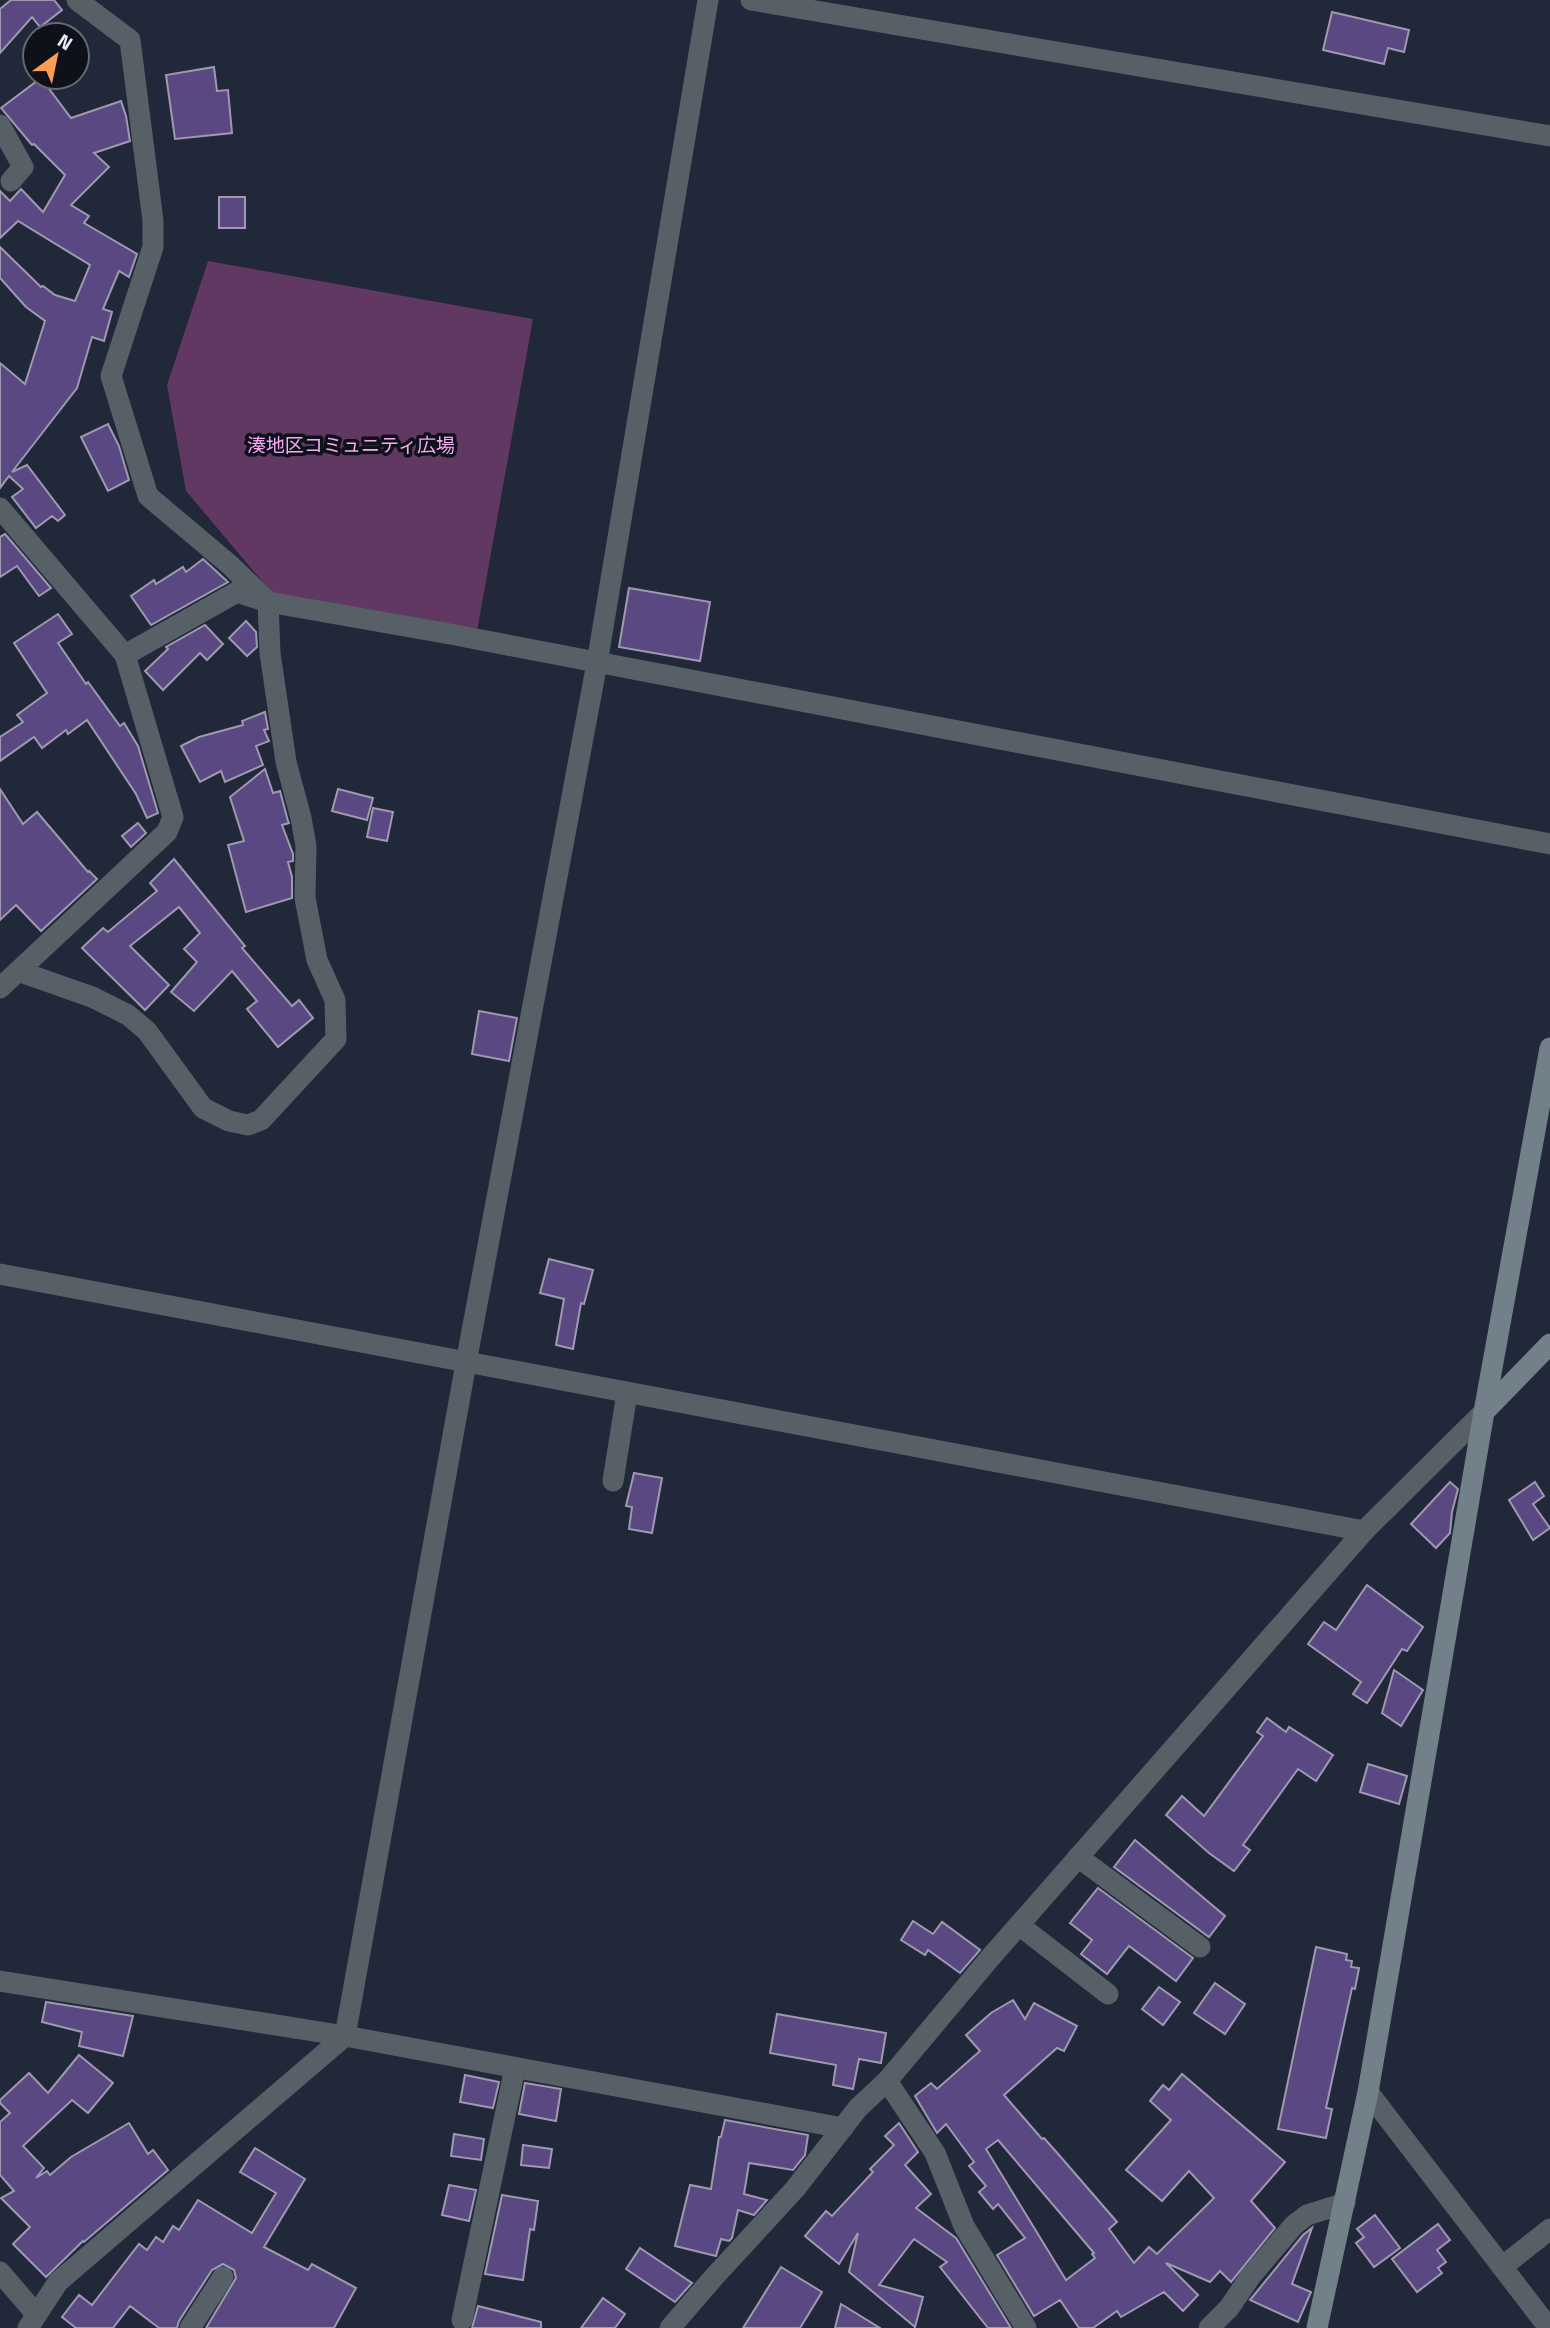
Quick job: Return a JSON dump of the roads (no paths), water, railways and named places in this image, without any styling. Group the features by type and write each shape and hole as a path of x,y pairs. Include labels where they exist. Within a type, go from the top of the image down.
{"street":[{"path":"18,971 92,998 128,1015 147,1031 203,1108 239,1124 248,1125 261,1120 337,1040 335,1000 317,960 305,898 306,846 302,818 286,762 270,653 268,602 230,565 148,496 111,376 153,247 153,221 130,40 77,0"},
{"path":"0,2272 32,2321 58,2282 345,2036 466,1363 597,663 708,0"},
{"path":"751,0 1550,136"},
{"path":"0,125 23,167 11,181"},
{"path":"0,508 125,655 173,817 167,832 0,988"},
{"path":"125,655 237,592 268,602 1550,844"},
{"path":"1317,2328 1368,2092 1484,1412 1550,1048"},
{"path":"0,1274 1364,1531"},
{"path":"670,2328 795,2189 858,2108 887,2081 1019,1925 1364,1531 1550,1344"},
{"path":"613,1481 627,1393"},
{"path":"1078,1857 1200,1947"},
{"path":"1019,1925 1108,1994"},
{"path":"0,1981 345,2036 843,2129"},
{"path":"462,2320 515,2068"},
{"path":"887,2081 935,2153 964,2225 1026,2328"},
{"path":"1368,2092 1549,2328"},
{"path":"1209,2328 1229,2308 1250,2277 1294,2225 1307,2215 1345,2203"},
{"path":"1502,2267 1550,2229"},
{"path":"190,2328 223,2277"}],"park label":[{"name":"湊地区コミュニティ広場","path":"351,445"}]}
